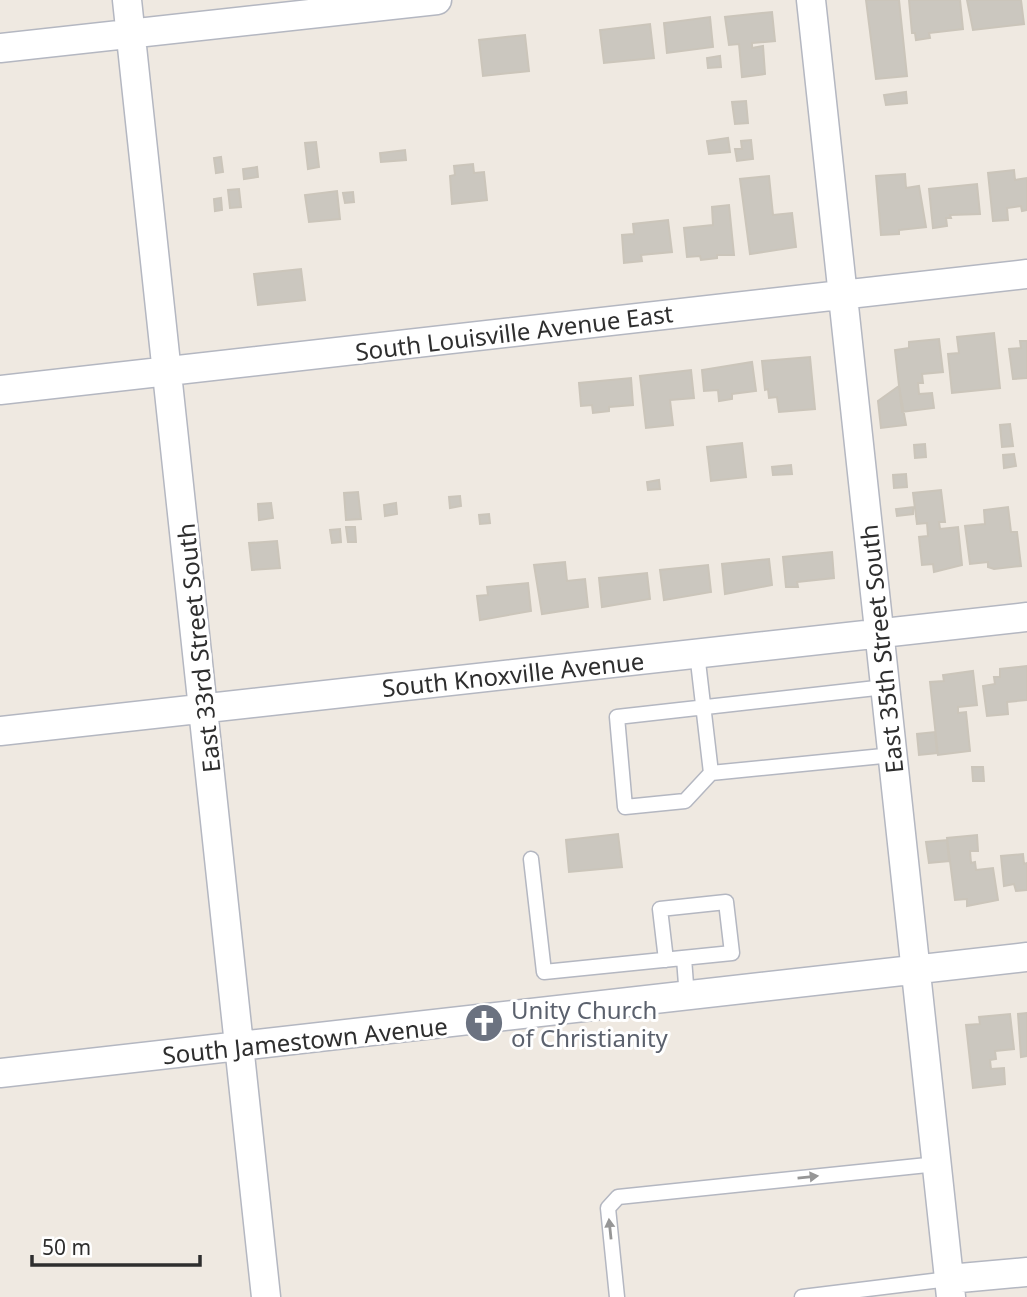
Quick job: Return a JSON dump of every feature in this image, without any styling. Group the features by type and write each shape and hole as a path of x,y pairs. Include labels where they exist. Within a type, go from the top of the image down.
{"street":[{"name":"East 33rd Street South","path":"127,0 266,1297"},
{"path":"0,48 437,0"},
{"name":"East 35th Street South","path":"811,0 950,1288"},
{"name":"South Louisville Avenue East","path":"0,390 1027,274"},
{"name":"South Knoxville Avenue","path":"0,731 1027,617"},
{"name":"South Jamestown Avenue","path":"0,1073 687,998 1027,957"},
{"path":"950,1288 1027,1272"}],"lane":[{"path":"697,653 711,773"},
{"path":"885,687 617,717 625,807 685,801 711,773 893,755"},
{"path":"531,859 544,972 666,960 732,953 726,902 660,909 666,960"},
{"path":"684,958 687,998"},
{"path":"617,1297 608,1208 618,1197 937,1164"},
{"path":"802,1297 950,1288"}],"building":[{"path":"866,0 899,0 907,76 876,79"},
{"path":"909,0 960,0 963,29 929,33 930,38 916,40 915,33 912,33"},
{"path":"967,0 1021,0 1024,24 973,30"},
{"path":"772,12 775,41 752,43 752,48 763,46 765,74 742,77 739,44 729,45 725,17"},
{"path":"710,17 713,47 667,53 664,23"},
{"path":"650,24 654,58 604,63 600,30"},
{"path":"525,35 529,71 483,76 479,40"},
{"path":"720,56 721,67 708,68 707,58"},
{"path":"906,92 907,103 886,105 884,95"},
{"path":"746,101 748,123 735,124 732,102"},
{"path":"728,138 730,152 709,154 707,141"},
{"path":"751,140 753,159 737,161 735,149 742,149 741,141"},
{"path":"316,142 319,167 308,169 305,143"},
{"path":"405,150 406,160 381,162 380,153"},
{"path":"221,157 223,172 216,173 214,158"},
{"path":"473,164 474,173 484,172 487,200 452,204 450,176 455,175 454,166"},
{"path":"257,167 258,177 244,179 243,169"},
{"path":"1014,170 1015,180 1027,178 1027,210 1022,211 1021,206 1007,208 1008,220 993,221 988,173"},
{"path":"905,174 906,188 919,186 926,227 899,230 899,234 881,235 876,176"},
{"path":"769,176 773,215 792,213 796,247 750,254 740,179"},
{"path":"977,184 980,214 950,215 951,218 946,218 947,226 933,228 929,189"},
{"path":"239,189 241,207 230,208 228,190"},
{"path":"337,191 340,219 309,222 305,195"},
{"path":"353,192 354,202 345,203 343,193"},
{"path":"221,198 222,210 215,211 214,199"},
{"path":"729,205 734,255 717,255 717,258 701,260 700,256 687,257 684,228 713,225 712,207"},
{"path":"668,220 672,252 641,255 642,261 624,263 622,235 634,234 633,224"},
{"path":"301,269 305,300 258,305 254,274"},
{"path":"994,333 1000,388 952,393 948,354 959,353 957,337"},
{"path":"939,339 943,372 922,374 923,383 918,383 919,394 932,393 934,408 902,412 895,350 909,348 909,342"},
{"path":"1020,341 1027,341 1027,378 1013,379 1009,349 1021,348"},
{"path":"810,357 815,409 779,412 777,397 769,398 768,389 765,390 762,361"},
{"path":"752,362 756,391 732,394 732,399 719,401 718,390 704,391 702,370"},
{"path":"691,370 694,398 670,400 673,425 646,428 640,376"},
{"path":"631,378 633,405 609,407 609,411 593,413 592,405 581,406 579,383"},
{"path":"899,386 906,425 881,428 878,401"},
{"path":"1010,424 1013,446 1002,447 1000,425"},
{"path":"742,443 746,477 711,481 707,447"},
{"path":"925,444 926,457 915,458 914,445"},
{"path":"1014,454 1016,466 1004,468 1003,455"},
{"path":"791,465 792,474 773,475 772,467"},
{"path":"906,474 907,487 894,488 893,475"},
{"path":"659,480 660,489 648,490 647,482"},
{"path":"941,490 945,522 939,522 940,529 958,527 962,565 934,572 933,564 922,565 919,537 928,536 927,523 917,524 913,493"},
{"path":"358,492 361,519 346,520 344,493"},
{"path":"460,496 461,506 450,508 449,497"},
{"path":"271,503 273,518 259,520 258,504"},
{"path":"396,503 397,514 385,516 384,505"},
{"path":"913,507 913,514 897,516 896,509"},
{"path":"1008,507 1011,532 1017,532 1021,566 994,569 988,567 988,562 970,564 965,526 985,524 984,510"},
{"path":"489,514 490,523 480,524 479,515"},
{"path":"346,527 355,527 356,542 348,542"},
{"path":"340,529 341,542 332,543 330,530"},
{"path":"277,541 280,568 252,570 249,543"},
{"path":"832,552 834,578 797,582 798,587 786,587 783,557"},
{"path":"769,559 772,585 725,594 722,564"},
{"path":"565,562 567,581 585,579 588,607 542,614 534,565"},
{"path":"708,565 711,592 664,600 660,570"},
{"path":"647,573 650,599 602,607 599,578"},
{"path":"528,583 531,611 480,620 477,596 488,595 487,587"},
{"path":"1027,666 1027,700 1007,702 1008,714 987,716 983,686 995,684 994,677 1000,677 1000,669"},
{"path":"973,671 977,705 958,707 958,713 966,712 970,751 938,755 930,682 944,681 943,675"},
{"path":"935,732 937,753 919,755 917,734"},
{"path":"972,767 983,767 984,781 973,781"},
{"path":"618,834 622,867 569,872 566,840"},
{"path":"977,835 978,851 970,851 971,863 975,862 976,870 993,868 998,900 967,906 967,899 955,900 947,838"},
{"path":"947,840 949,861 929,863 926,842"},
{"path":"1023,854 1024,864 1027,863 1027,890 1016,891 1014,884 1004,886 1001,856"},
{"path":"1027,1013 1027,1056 1021,1057 1018,1014"},
{"path":"1010,1014 1014,1049 995,1051 996,1059 990,1060 991,1069 1004,1068 1005,1084 973,1088 966,1025 980,1024 979,1017"}],"place":[{"name":"Unity Church of Christianity","path":"484,1023"}]}
